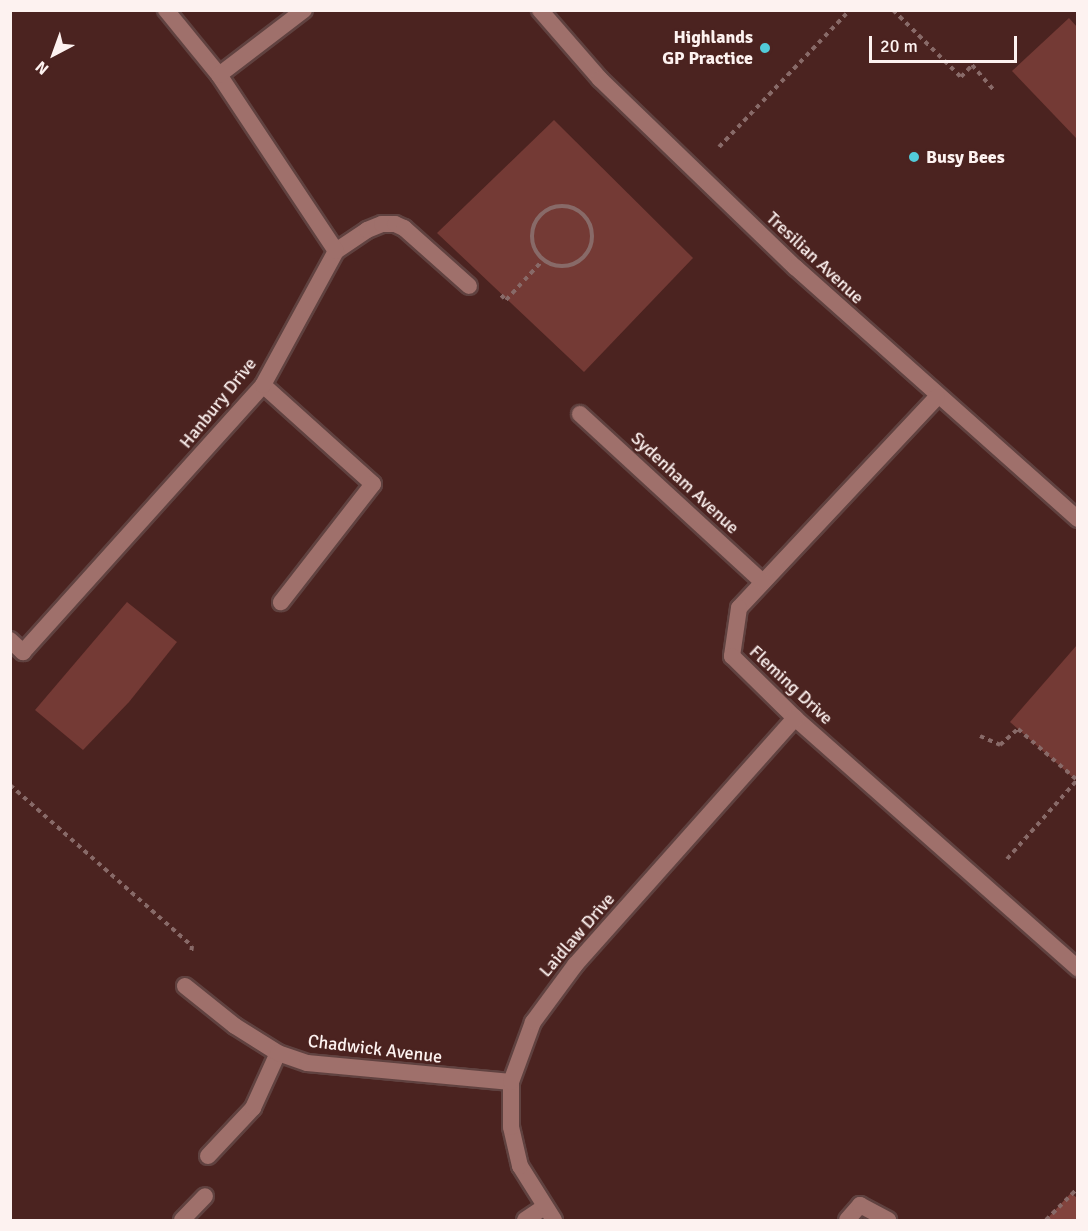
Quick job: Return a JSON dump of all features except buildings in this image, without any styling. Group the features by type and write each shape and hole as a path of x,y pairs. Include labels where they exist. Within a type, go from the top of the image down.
{"street":[{"path":"166,10 219,75 336,251 367,230 382,224 395,224 404,228 469,286"},
{"path":"219,75 304,10"},
{"name":"Tresilian Avenue","path":"540,10 600,79 696,172 937,397 1077,519"},
{"name":"Hanbury Drive","path":"10,640 23,652 263,385 336,251"},
{"path":"263,385 373,484 281,602"},
{"name":"Fleming Drive","path":"937,397 738,608 732,656 795,718 1077,968"},
{"name":"Sydenham Avenue","path":"580,414 763,582"},
{"name":"Laidlaw Drive","path":"549,1214 514,1146 512,1082 529,1031 551,994 795,718"},
{"name":"Chadwick Avenue","path":"185,986 235,1026 278,1053 318,1064 512,1082"},
{"path":"208,1156 253,1108 278,1053"},
{"path":"182,1221 205,1196"},
{"path":"846,1221 860,1205 888,1221"},
{"path":"525,1221 549,1214"}],"path":[{"path":"696,172 850,10"},
{"path":"893,10 961,77 972,65 994,90"},
{"path":"557,205 567,205 585,214 590,223 592,242 582,260 573,265 552,265 537,252 532,233 540,214 557,205"},
{"path":"980,736 1000,745 1018,729 1077,780 984,884"},
{"path":"10,785 192,946 185,986"},
{"path":"1046,1221 1077,1188"}],"shaded area":[{"path":"1069,18 1077,27 1077,139 1012,71"},
{"path":"554,120 693,258 584,372 437,233"},
{"path":"127,602 177,642 129,702 83,750 35,710"},
{"path":"1077,645 1077,781 1010,722"},
{"path":"1071,1193 1077,1198 1077,1220 1046,1220"}],"place":[{"name":"Highlands GP Practice","path":"765,48"},
{"name":"Busy Bees","path":"914,157"}]}
